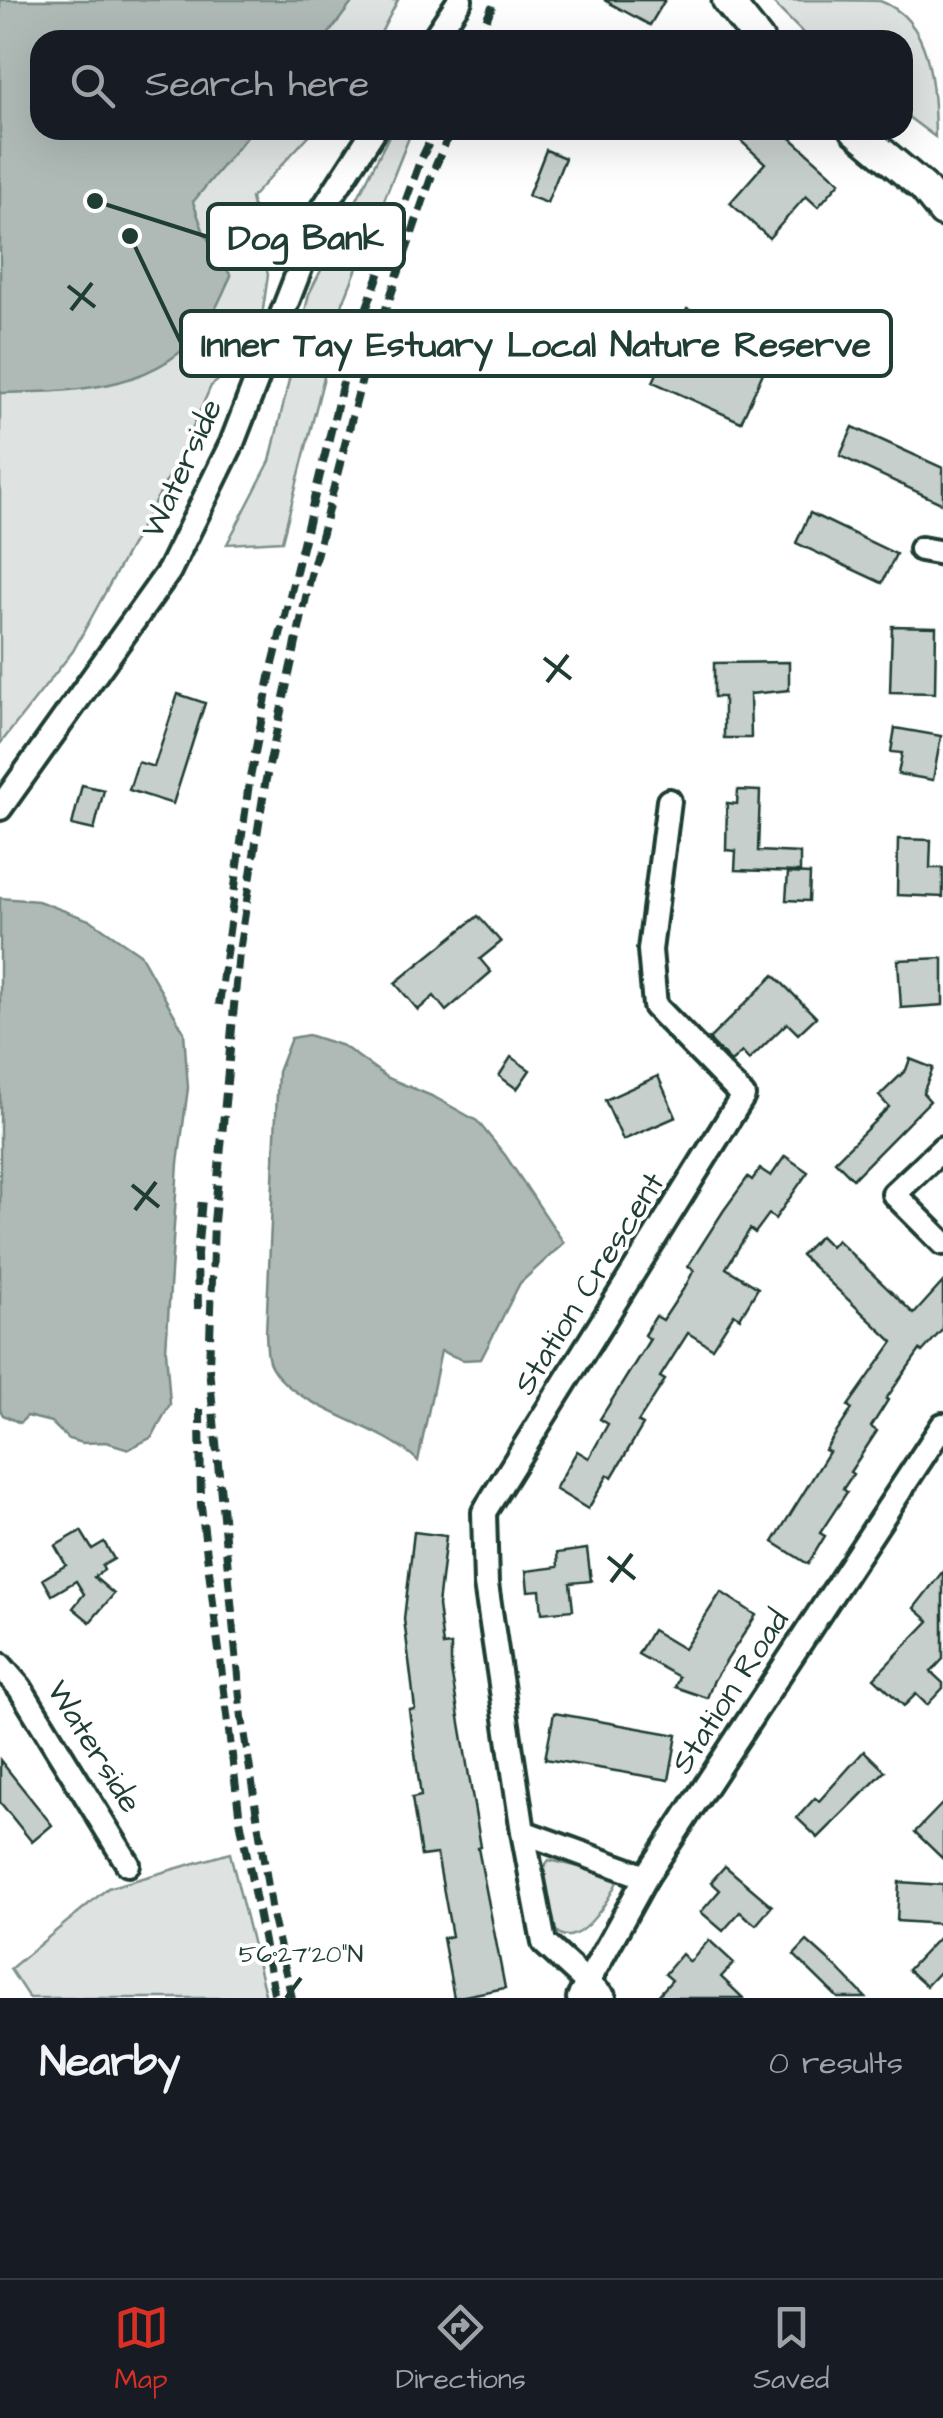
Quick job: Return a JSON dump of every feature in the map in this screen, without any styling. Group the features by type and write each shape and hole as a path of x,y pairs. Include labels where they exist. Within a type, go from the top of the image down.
{"street":[{"path":"440,30 460,0"},
{"path":"727,0 751,30"},
{"name":"Waterside","path":"0,808 169,572 232,443 323,209 368,140"},
{"path":"867,140 922,188 943,212"},
{"name":"Station Crescent","path":"590,1993 544,1942 523,1832 486,1584 484,1512 742,1096 656,1006 650,950 669,801"},
{"path":"943,1148 894,1194 943,1243"},
{"name":"Station Road","path":"590,1993 646,1877 943,1425"},
{"name":"Waterside","path":"0,1664 20,1688 128,1864"},
{"path":"523,1832 646,1877"}],"shaded area":[{"path":"0,0 398,0 382,30 30,30 30,140 305,140 251,198 268,275 259,337 241,362 211,386 179,458 73,651 0,744"},
{"path":"0,0 354,0 332,30 30,30 30,140 244,140 193,202 204,233 231,276 210,320 186,347 164,364 113,383 57,391 0,393"},
{"path":"770,0 880,1 898,10 911,24 927,58 935,137 913,120 913,30 800,30"},
{"path":"387,140 408,140 343,303 282,541 227,544 270,461 309,294"},
{"path":"0,898 38,901 92,921 140,954 184,1032 188,1088 178,1163 166,1350 170,1404 152,1437 129,1449 106,1442 68,1439 51,1422 27,1416 20,1423 0,1410"},
{"path":"308,1035 343,1046 388,1078 477,1121 505,1155 564,1243 520,1283 481,1359 463,1360 441,1351 418,1461 382,1436 297,1393 281,1380 269,1361 266,1333 278,1072 291,1038"},
{"path":"230,1853 266,1998 29,1998 10,1969 108,1888"},
{"path":"549,1860 619,1876 591,1922 569,1936 559,1934 549,1917 543,1868"}],"building":[{"path":"604,0 665,0 650,25"},
{"path":"740,140 793,140 840,182 818,207 806,196 769,238 730,203 765,163"},
{"path":"546,150 565,158 547,203 528,196"},
{"path":"687,309 775,346 741,422 653,382"},
{"path":"853,427 943,468 943,504 840,456"},
{"path":"810,513 896,554 882,583 796,543"},
{"path":"892,626 936,627 935,693 890,692"},
{"path":"789,662 789,690 750,694 751,738 724,738 724,697 714,697 714,663"},
{"path":"178,694 205,703 173,804 129,790 138,762 154,767"},
{"path":"895,728 941,736 933,780 898,774 902,753 891,752"},
{"path":"82,785 104,790 94,830 72,825"},
{"path":"738,790 760,791 758,851 800,853 800,872 735,870 736,851 726,850 727,803 737,804"},
{"path":"898,839 931,840 930,868 943,868 943,897 897,895"},
{"path":"788,873 810,874 809,901 786,900"},
{"path":"478,916 501,942 480,959 491,972 446,1011 434,996 418,1010 395,983"},
{"path":"943,958 943,1005 901,1008 898,960"},
{"path":"774,975 816,1017 798,1034 787,1023 749,1060 742,1052 731,1062 709,1039"},
{"path":"511,1057 530,1070 517,1089 499,1076"},
{"path":"910,1059 933,1068 923,1093 930,1101 853,1179 835,1161 889,1107 879,1096 906,1070"},
{"path":"658,1076 676,1117 623,1140 605,1100"},
{"path":"785,1156 808,1172 775,1219 769,1214 755,1233 750,1229 726,1268 758,1288 740,1318 734,1314 712,1348 688,1333 660,1377 665,1380 638,1422 643,1425 588,1509 555,1489 577,1451 589,1458 608,1424 600,1419 650,1339 644,1335 656,1316 663,1320 686,1285 694,1270 688,1266 724,1210 748,1177 752,1180 760,1169 771,1176"},
{"path":"820,1236 831,1247 837,1240 914,1314 943,1282 943,1329 920,1350 886,1399 871,1427 877,1431 850,1472 853,1474 843,1489 847,1492 820,1533 825,1536 808,1564 773,1542 829,1452 825,1450 852,1409 848,1406 893,1342 801,1255"},
{"path":"81,1531 92,1549 104,1542 114,1559 94,1577 114,1594 90,1622 73,1608 84,1594 76,1581 52,1595 43,1579 66,1565 55,1546"},
{"path":"414,1532 446,1536 438,1605 443,1646 451,1645 451,1670 481,1847 478,1848 505,1988 454,1998 443,1938 452,1936 437,1854 421,1856 412,1798 421,1796 409,1710 415,1709 404,1619"},
{"path":"587,1549 591,1581 570,1583 573,1610 542,1613 540,1590 528,1591 526,1571 558,1567 557,1553"},
{"path":"943,1571 943,1659 931,1672 943,1688 927,1705 916,1694 904,1706 874,1678 929,1621 914,1608"},
{"path":"721,1592 756,1615 714,1680 707,1698 675,1687 679,1677 638,1654 652,1630 684,1649"},
{"path":"554,1713 677,1735 669,1780 545,1759"},
{"path":"864,1751 885,1771 818,1838 797,1818 815,1798 819,1801"},
{"path":"0,1760 52,1825 32,1842 0,1802"},
{"path":"943,1803 943,1859 915,1832"},
{"path":"725,1866 772,1906 756,1925 740,1912 723,1931 701,1912 720,1890 711,1882"},
{"path":"899,1882 943,1885 943,1924 897,1921"},
{"path":"943,1933 943,1968 926,1986 908,1970"},
{"path":"709,1940 734,1963 721,1977 743,1998 656,1998 672,1980 665,1974 682,1954 690,1962"},
{"path":"807,1941 866,1998 838,1998 794,1955"}],"railway":[{"path":"482,30 495,0"},
{"path":"219,1005 249,783 271,672 350,354 430,140"},
{"path":"292,1998 273,1919 242,1718 209,1368 214,1222 239,952 265,784 310,579 362,379 447,140"},
{"path":"198,1309 202,1199"},
{"path":"200,1409 201,1506 240,1820 275,1998"}],"place":[{"name":"Dog Bank","path":"95,201"},
{"name":"Inner Tay Estuary Local Nature Reserve","path":"130,236"}]}
